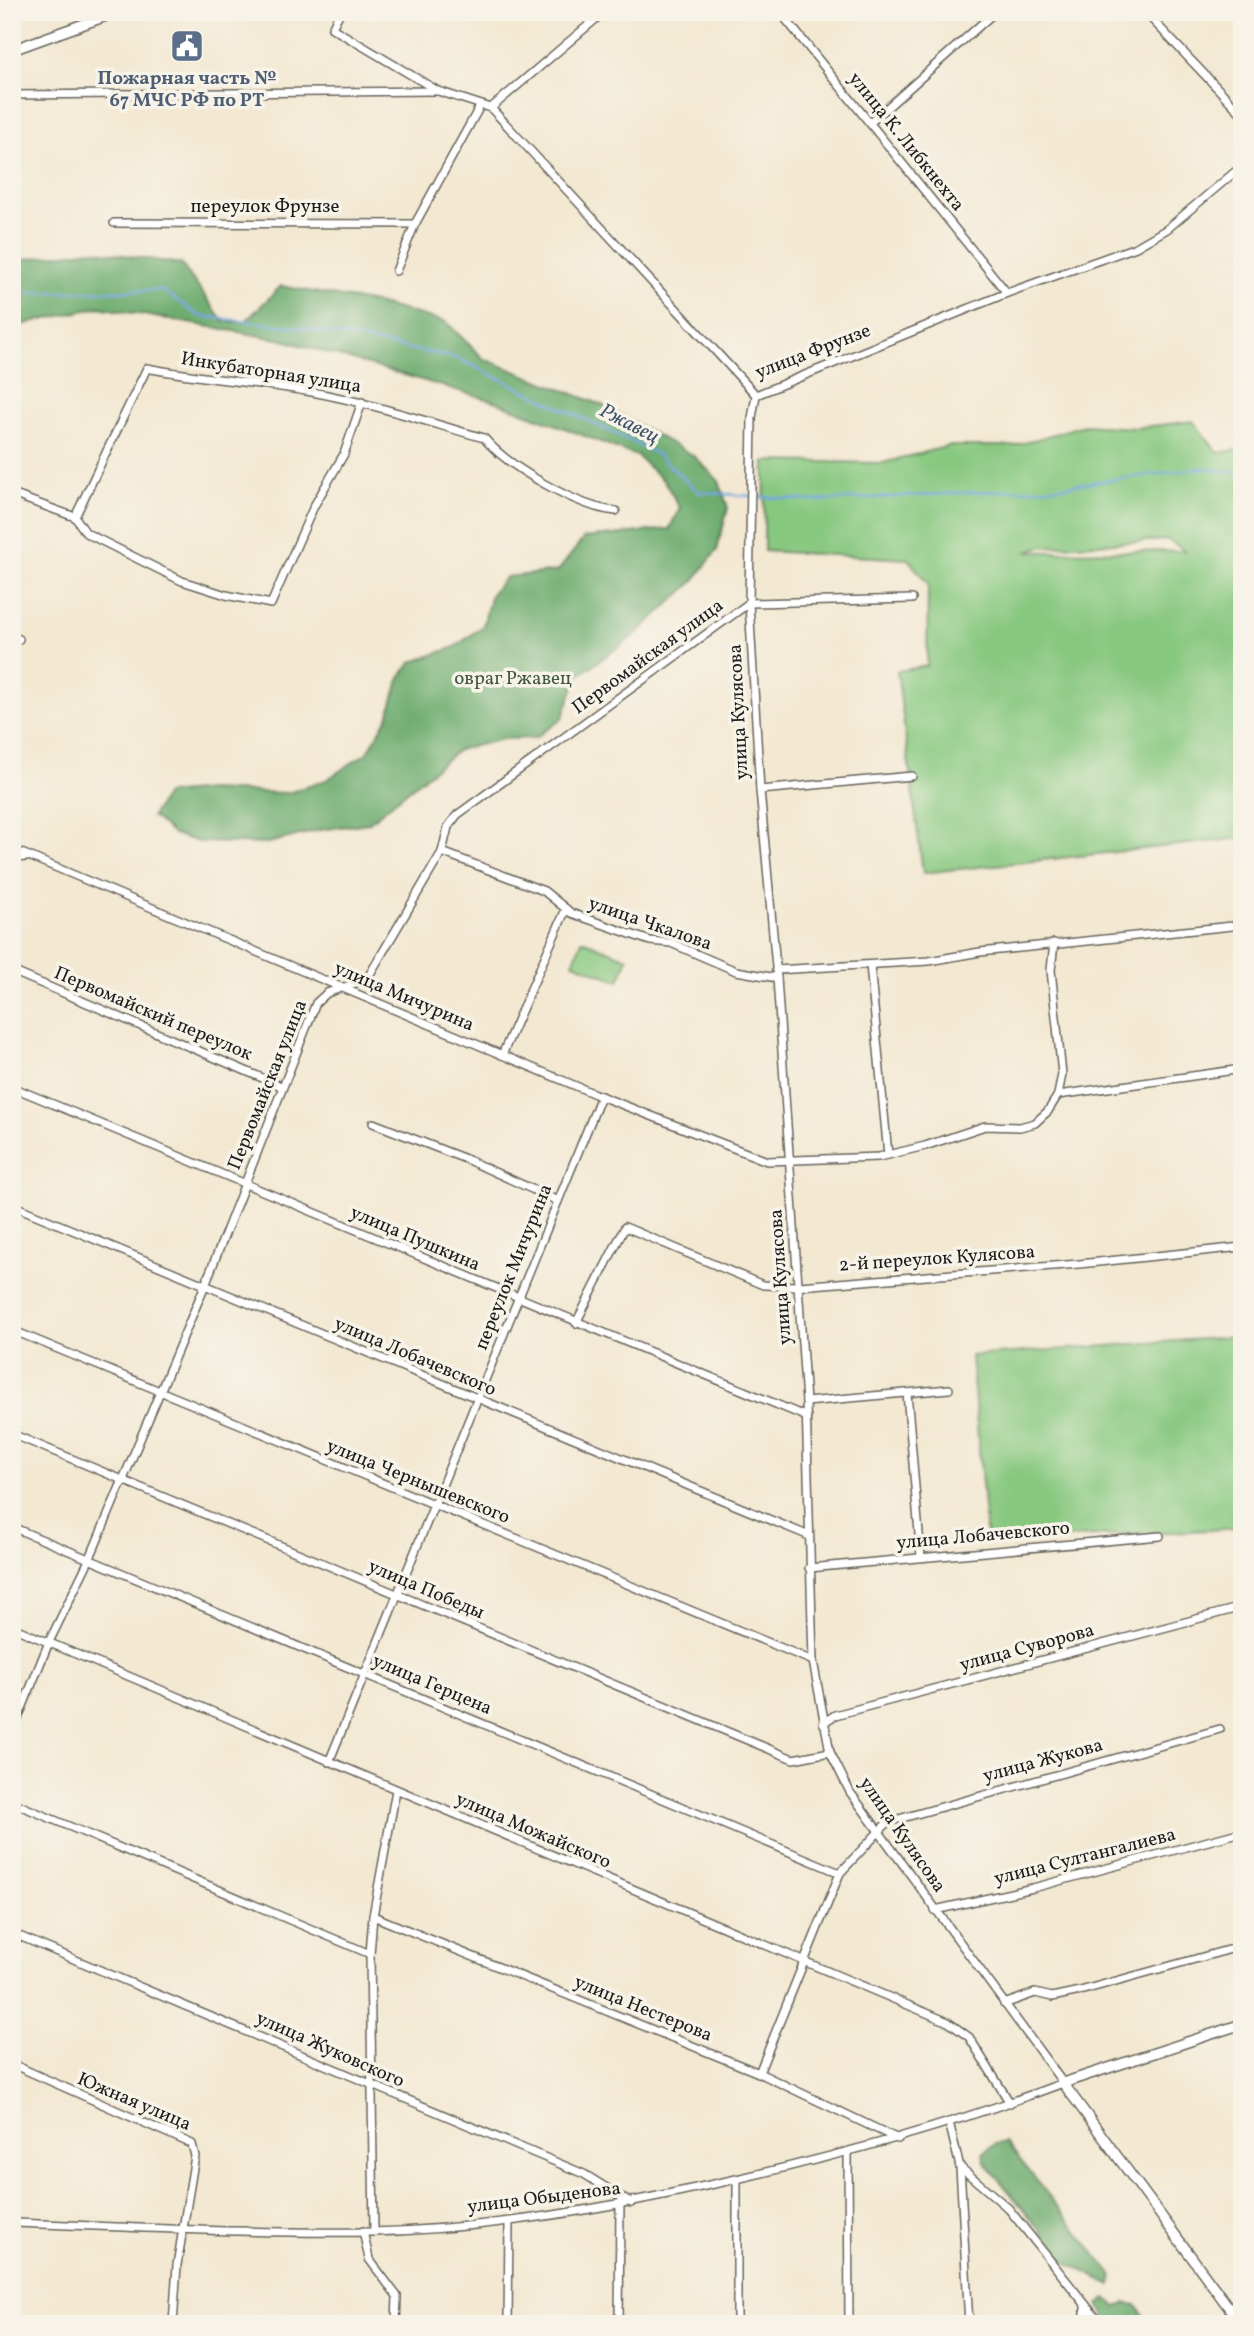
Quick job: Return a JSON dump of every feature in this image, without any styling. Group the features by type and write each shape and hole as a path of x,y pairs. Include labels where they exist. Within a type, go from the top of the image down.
{"street":[{"path":"12,50 117,12"},
{"path":"340,12 332,29 438,91 491,108 604,12"},
{"name":"улица К. Либкнехта","path":"780,12 1007,293"},
{"path":"871,122 996,12"},
{"path":"1146,12 1242,114"},
{"path":"12,95 438,91"},
{"path":"396,271 415,224 480,106"},
{"name":"улица Фрунзе","path":"491,108 756,395 1007,293 1153,240 1242,166"},
{"name":"переулок Фрунзе","path":"114,223 415,224"},
{"name":"Инкубаторная улица","path":"75,517 147,368 200,378 310,391 362,402 484,438 494,451 559,489 598,509 616,511"},
{"name":"улица Кулясова","path":"756,395 752,418 749,603 760,790 777,974 807,1417 807,1535 813,1661 823,1723 830,1752 850,1792 934,1910 1063,2082"},
{"path":"12,494 75,517 86,533 182,581 226,595 271,604 314,506 344,454 362,402"},
{"name":"Первомайская улица","path":"12,1733 49,1642 90,1558 205,1285 281,1086 316,1003 327,993 367,979 442,852 448,827 457,815 749,603 912,598"},
{"path":"760,790 912,776"},
{"name":"улица Мичурина","path":"12,849 601,1096 767,1161 888,1155 985,1126 1020,1127 1035,1123 1048,1111 1058,1096"},
{"name":"улица Чкалова","path":"442,852 544,891 566,909 650,941 671,943 736,971 777,974 929,961 1054,943 1242,925"},
{"path":"12,858 31,857"},
{"path":"502,1055 566,909"},
{"path":"1054,943 1051,970 1062,1074 1058,1096 1242,1069"},
{"path":"870,965 888,1155"},
{"name":"Первомайский переулок","path":"12,971 281,1086"},
{"name":"улица Пушкина","path":"12,1087 807,1417"},
{"name":"переулок Мичурина","path":"329,1762 601,1096"},
{"path":"373,1123 468,1160 558,1201"},
{"name":"улица Лобачевского","path":"12,1205 476,1400 807,1535"},
{"name":"2-й переулок Кулясова","path":"576,1323 625,1227 763,1286 799,1286 1079,1264 1242,1247"},
{"name":"улица Чернышевского","path":"12,1330 813,1661"},
{"path":"806,1402 948,1389"},
{"path":"907,1393 920,1557"},
{"name":"улица Победы","path":"12,1434 793,1759 830,1752"},
{"name":"улица Герцена","path":"12,1527 840,1873"},
{"name":"улица Лобачевского","path":"809,1568 1160,1536"},
{"name":"улица Суворова","path":"823,1723 835,1715 1242,1607"},
{"name":"улица Можайского","path":"12,1627 948,2022 969,2037 1010,2103"},
{"name":"улица Жукова","path":"840,1873 880,1834 888,1822 899,1817 1220,1729"},
{"path":"373,2232 370,1954 373,1916 396,1790"},
{"path":"12,1802 370,1954"},
{"name":"улица Султангалиева","path":"934,1910 1033,1888 1242,1832"},
{"path":"759,2073 840,1873"},
{"name":"улица Нестерова","path":"373,1916 759,2073 898,2139"},
{"name":"улица Жуковского","path":"12,1933 584,2174 631,2203"},
{"path":"1004,2004 1035,1993 1052,1997 1080,1991 1242,1946"},
{"path":"1241,2324 1063,2082 1242,2024"},
{"name":"Южная улица","path":"12,2064 192,2144 195,2156 183,2229 173,2324"},
{"name":"улица Обыденова","path":"12,2223 373,2232 509,2222 620,2206 898,2139 1010,2103 1063,2082"},
{"path":"949,2122 960,2167 970,2324"},
{"path":"848,2151 849,2324"},
{"path":"960,2167 1008,2208 1101,2324"},
{"path":"737,2179 737,2324"},
{"path":"619,2324 620,2206"},
{"path":"508,2324 509,2222"},
{"path":"363,2231 369,2259 397,2296 396,2324"},
{"path":"1085,2303 1085,2324"}],"green space":[{"name":"овраг Ржавец","path":"92,250 181,264 224,322 246,321 281,286 376,303 446,322 484,359 602,405 694,456 719,481 728,508 717,550 693,582 634,636 578,676 562,719 535,738 503,739 458,750 368,823 320,830 265,844 199,842 173,834 152,816 166,794 208,790 288,793 326,780 368,752 388,717 400,677 412,662 455,647 483,626 491,594 506,577 558,571 584,538 669,529 680,508 664,481 637,456 494,401 283,340 99,307 12,327 12,261"},
{"path":"1193,421 1218,453 1242,449 1242,838 923,873 897,671 927,666 928,584 908,559 764,551 765,461 883,463 949,446 1014,446 1084,425 1135,428","holes":["1168,540 1185,551 1027,552 1040,547"]},
{"path":"582,940 628,958 619,981 573,963"},
{"path":"1242,1336 1242,1528 987,1542 971,1356"},
{"path":"1006,2142 1113,2276 1111,2285 1067,2263 985,2162 983,2153 995,2144"},
{"path":"1107,2298 1116,2306 1125,2303 1136,2305 1150,2324 1108,2324 1099,2305"}],"waterway":[{"name":"Ржавец","path":"12,290 23,293 162,290 199,316 302,328 457,358 655,453 699,492 815,501 1050,488 1202,468 1242,473"}],"place":[{"name":"Пожарная часть № 67 МЧС РФ по РТ","path":"187,46"}]}
